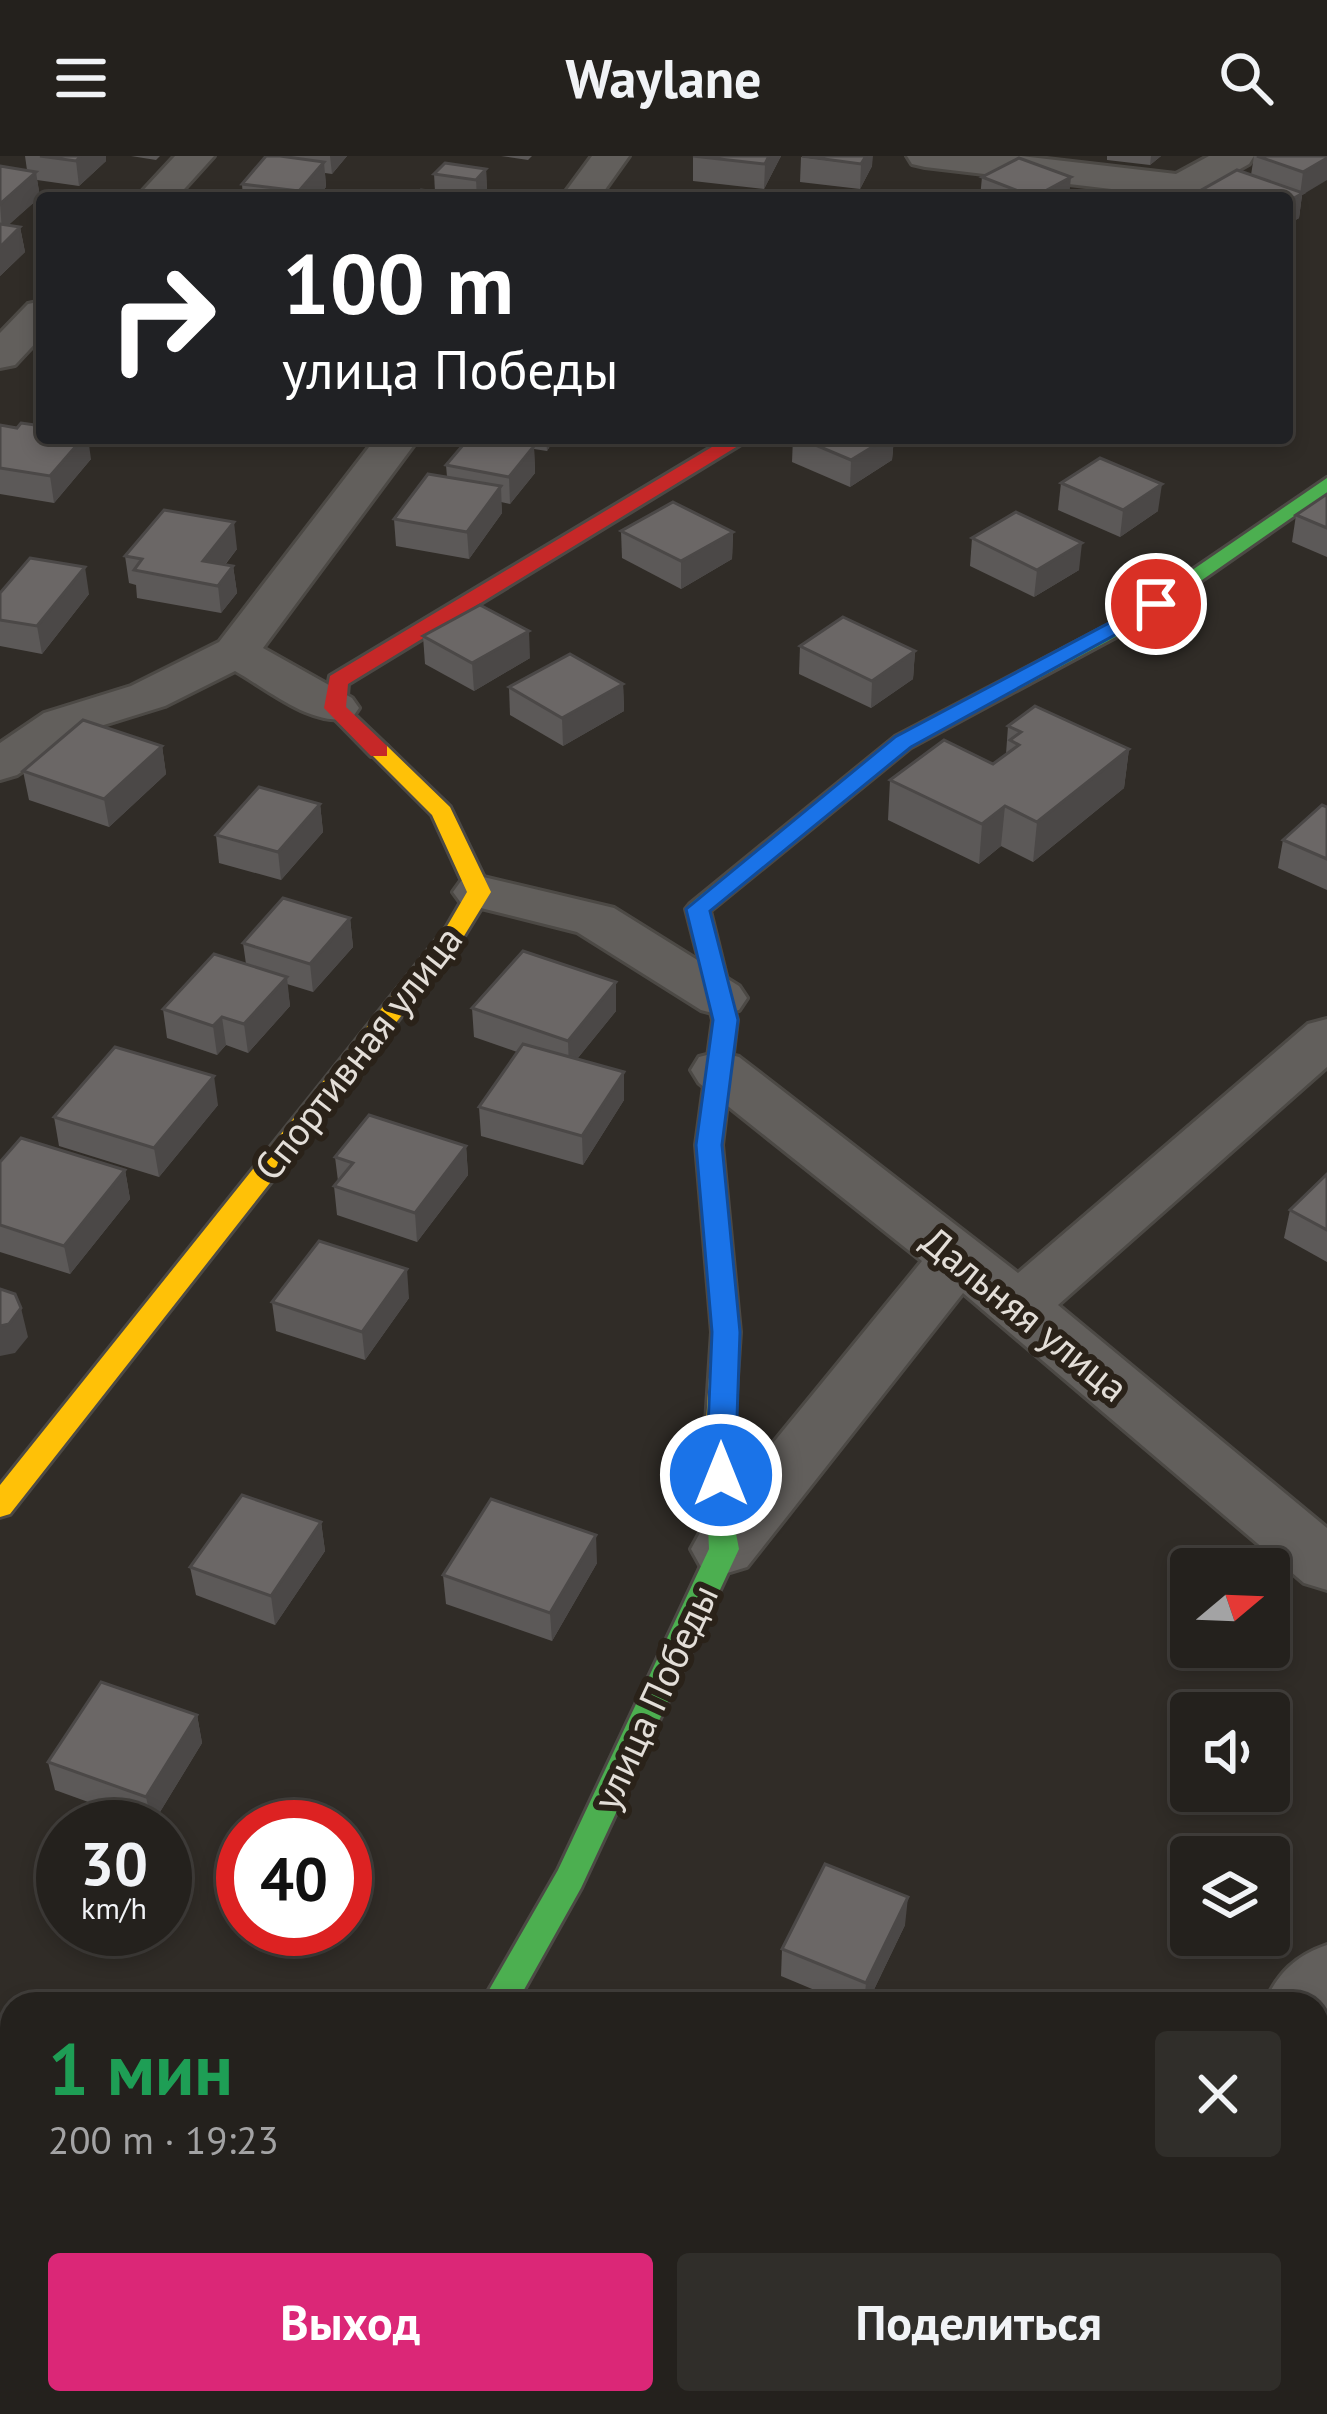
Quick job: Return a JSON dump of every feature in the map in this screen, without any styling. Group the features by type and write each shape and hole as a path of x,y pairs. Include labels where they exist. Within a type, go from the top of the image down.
{"street":[{"path":"161,192 196,156"},
{"path":"584,192 611,156"},
{"path":"926,156 1171,192 1236,156"},
{"path":"0,356 36,319"},
{"path":"0,765 61,723 148,696 236,652 393,444"},
{"path":"236,652 334,708 338,681 731,444"},
{"name":"улица Победы","path":"505,1992 570,1878 724,1549 719,1438 726,1332 709,1145 725,1020 698,909 903,742 1129,622 1327,484"},
{"name":"Спортивная улица","path":"0,1506 456,931 479,892 442,812 334,708"},
{"path":"479,892 595,920 720,998"},
{"path":"1019,1306 1327,1037"},
{"name":"Дальняя улица","path":"719,1070 1019,1306 1327,1565"},
{"path":"724,1549 958,1258"}],"building":[{"path":"40,156 81,156 76,161"},
{"path":"266,156 324,162 299,191 242,184"},
{"path":"693,156 769,156 765,164"},
{"path":"802,156 866,156 861,164"},
{"path":"1257,156 1327,156 1327,158 1303,172"},
{"path":"1019,158 1071,177 1043,192 1021,192 982,177"},
{"path":"445,163 486,169 476,180 434,174"},
{"path":"0,166 36,172 0,204"},
{"path":"1237,170 1303,193 1293,199 1293,192 1198,192"},
{"path":"0,224 20,227 0,247"},
{"path":"21,423 36,425 36,444 78,444 50,476 0,468 0,425 17,428"},
{"path":"464,444 534,446 509,477 446,465"},
{"path":"813,444 877,444 851,460"},
{"path":"1100,458 1162,484 1123,510 1061,483"},
{"path":"428,474 501,486 467,532 394,519"},
{"path":"1327,494 1327,528 1296,515"},
{"path":"673,502 733,532 681,561 621,531"},
{"path":"164,510 234,522 203,561 233,566 218,586 134,570 142,559 125,556"},
{"path":"1016,512 1082,543 1037,570 972,538"},
{"path":"30,558 85,567 37,626 0,620 0,593"},
{"path":"480,605 529,631 472,663 423,636"},
{"path":"843,617 915,651 872,681 800,646"},
{"path":"570,654 623,684 562,718 509,687"},
{"path":"1035,706 1129,749 1037,822 1005,806 982,824 890,780 944,740 993,764 1019,745 1010,740 1021,732 1008,726"},
{"path":"83,720 162,746 104,799 23,771"},
{"path":"259,787 320,804 278,852 216,835"},
{"path":"1322,805 1327,807 1327,859 1283,840"},
{"path":"283,898 350,918 310,964 243,943"},
{"path":"523,951 616,982 568,1041 472,1008"},
{"path":"214,954 287,977 244,1024 222,1017 213,1026 163,1009"},
{"path":"523,1044 624,1072 582,1136 479,1107"},
{"path":"115,1047 214,1076 154,1148 54,1117"},
{"path":"369,1115 466,1146 415,1213 334,1186 353,1163 335,1157"},
{"path":"21,1138 125,1170 64,1246 0,1225 0,1162"},
{"path":"1327,1174 1327,1230 1290,1210"},
{"path":"319,1241 407,1269 362,1332 272,1302"},
{"path":"0,1289 15,1294 21,1308 9,1324 0,1326"},
{"path":"242,1495 321,1522 271,1596 190,1567"},
{"path":"491,1499 596,1535 550,1613 443,1575"},
{"path":"101,1682 197,1715 146,1797 48,1762"},
{"path":"825,1864 908,1897 866,1983 782,1949"}],"traffic: fast":[{"path":"720,1000 698,909 903,742 1129,622 1327,484"},
{"path":"505,1992 570,1878 724,1549 723,1526"}],"traffic: slow":[{"path":"0,1506 456,931 479,892 442,812 379,751"},
{"path":"720,1000 725,1020 709,1145 726,1332 719,1438 723,1526"}],"traffic: jam":[{"path":"379,751 335,708 338,681 731,444"}],"route":[{"path":"721,1475 726,1332 709,1145 725,1020 698,909 903,742 1156,604"}]}
